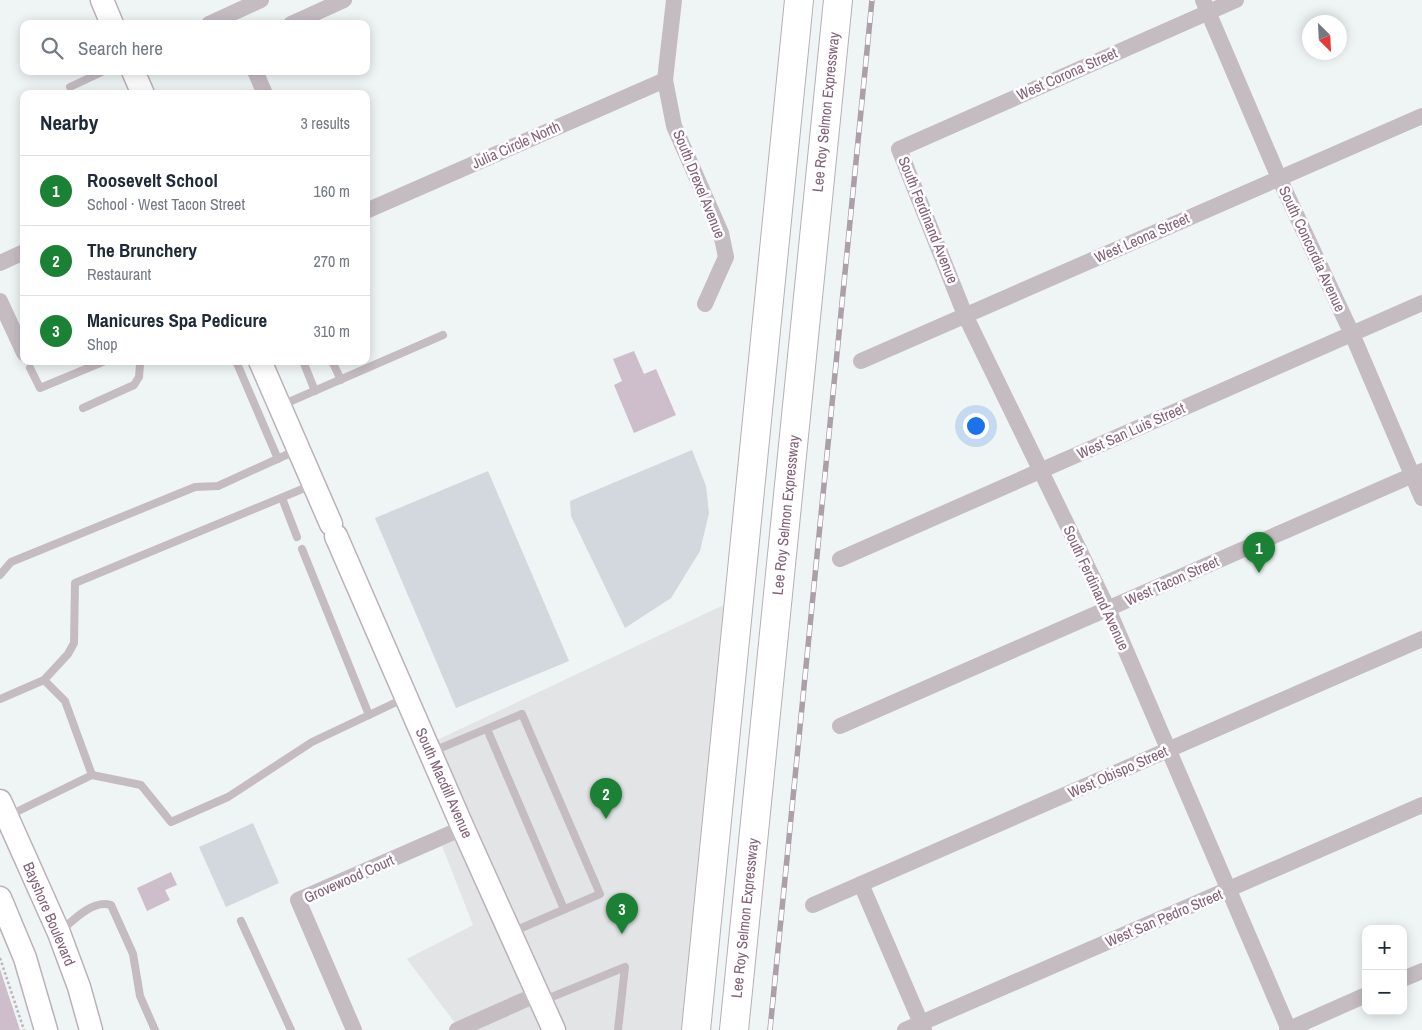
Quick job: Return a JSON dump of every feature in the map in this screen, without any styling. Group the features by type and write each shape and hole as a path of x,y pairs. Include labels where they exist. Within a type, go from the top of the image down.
{"highway":[{"path":"696,1030 799,0"},
{"name":"Lee Roy Selmon Expressway","path":"734,1030 838,0"}],"street":[{"path":"102,0 110,20"},
{"path":"218,20 261,0"},
{"path":"300,20 344,0"},
{"name":"South Drexel Avenue","path":"674,0 665,80 674,126 721,233 726,256 705,304"},
{"name":"West Corona Street","path":"899,149 1206,6 1236,0"},
{"name":"South Concordia Avenue","path":"1206,6 1279,178 1417,473 1422,498"},
{"path":"135,75 141,90"},
{"path":"257,75 263,90"},
{"name":"Julia Circle North","path":"370,209 665,80"},
{"name":"West Leona Street","path":"861,361 1422,116"},
{"name":"South Ferdinand Avenue","path":"899,149 965,315 1108,609 1288,1030"},
{"path":"0,262 20,254"},
{"path":"0,300 20,345"},
{"name":"West San Luis Street","path":"840,559 1422,303"},
{"name":"South Macdill Avenue","path":"262,365 463,828 554,1030"},
{"name":"West Tacon Street","path":"840,726 1417,473"},
{"name":"West Obispo Street","path":"813,905 1422,639"},
{"name":"West San Pedro Street","path":"905,1030 923,1026 1422,804"},
{"name":"Bayshore Boulevard","path":"2,812 59,933 91,1030"},
{"name":"Grovewood Court","path":"354,1030 298,900 463,828"},
{"path":"861,884 923,1026"},
{"path":"0,898 25,958 46,1030"},
{"path":"1407,977 1422,971"},
{"path":"1288,1030 1362,997"},
{"path":"462,1029 539,998"}],"lane":[{"path":"70,86 95,75"},
{"path":"280,406 442,335"},
{"path":"29,365 40,388 95,365"},
{"path":"83,408 134,385 139,377 141,365"},
{"path":"238,365 278,459"},
{"path":"305,365 315,391"},
{"path":"334,365 341,380"},
{"path":"0,575 11,562 195,487 218,486 298,449"},
{"path":"0,699 44,680 63,661 74,643 75,583 314,484"},
{"path":"282,498 297,537"},
{"path":"302,550 370,715"},
{"path":"44,680 65,701 92,775"},
{"path":"2,812 92,775 142,785 171,822 228,797 312,742 406,698"},
{"path":"430,752 522,714 600,894 510,932"},
{"path":"487,729 564,909"},
{"path":"59,933 80,913 105,903 111,905 133,954 140,996 155,1030"},
{"path":"241,921 291,1030"},
{"path":"539,998 625,967 618,1030"}],"path":[{"path":"0,958 24,1030"}],"shaded area":[{"path":"634,351 644,374 656,369 676,415 634,433 614,385 622,381 613,359"},
{"path":"692,450 706,486 709,513 700,551 671,598 625,628 571,516 570,501"},
{"path":"488,471 569,661 456,708 375,518"},
{"path":"728,603 685,1030 566,1030 437,740"},
{"path":"253,823 279,883 226,907 199,847"},
{"path":"460,838 528,990 455,1023 407,959 473,925 442,846"},
{"path":"171,872 177,885 165,890 170,900 147,911 137,888"},
{"path":"0,969 20,1030 0,1030"},
{"path":"535,1004 546,1030 476,1030"}],"railway":[{"path":"770,1030 872,0"}],"place":[{"name":"Roosevelt School","path":"1259,573"},
{"name":"The Brunchery","path":"606,819"},
{"name":"Manicures Spa Pedicure","path":"622,934"}]}
